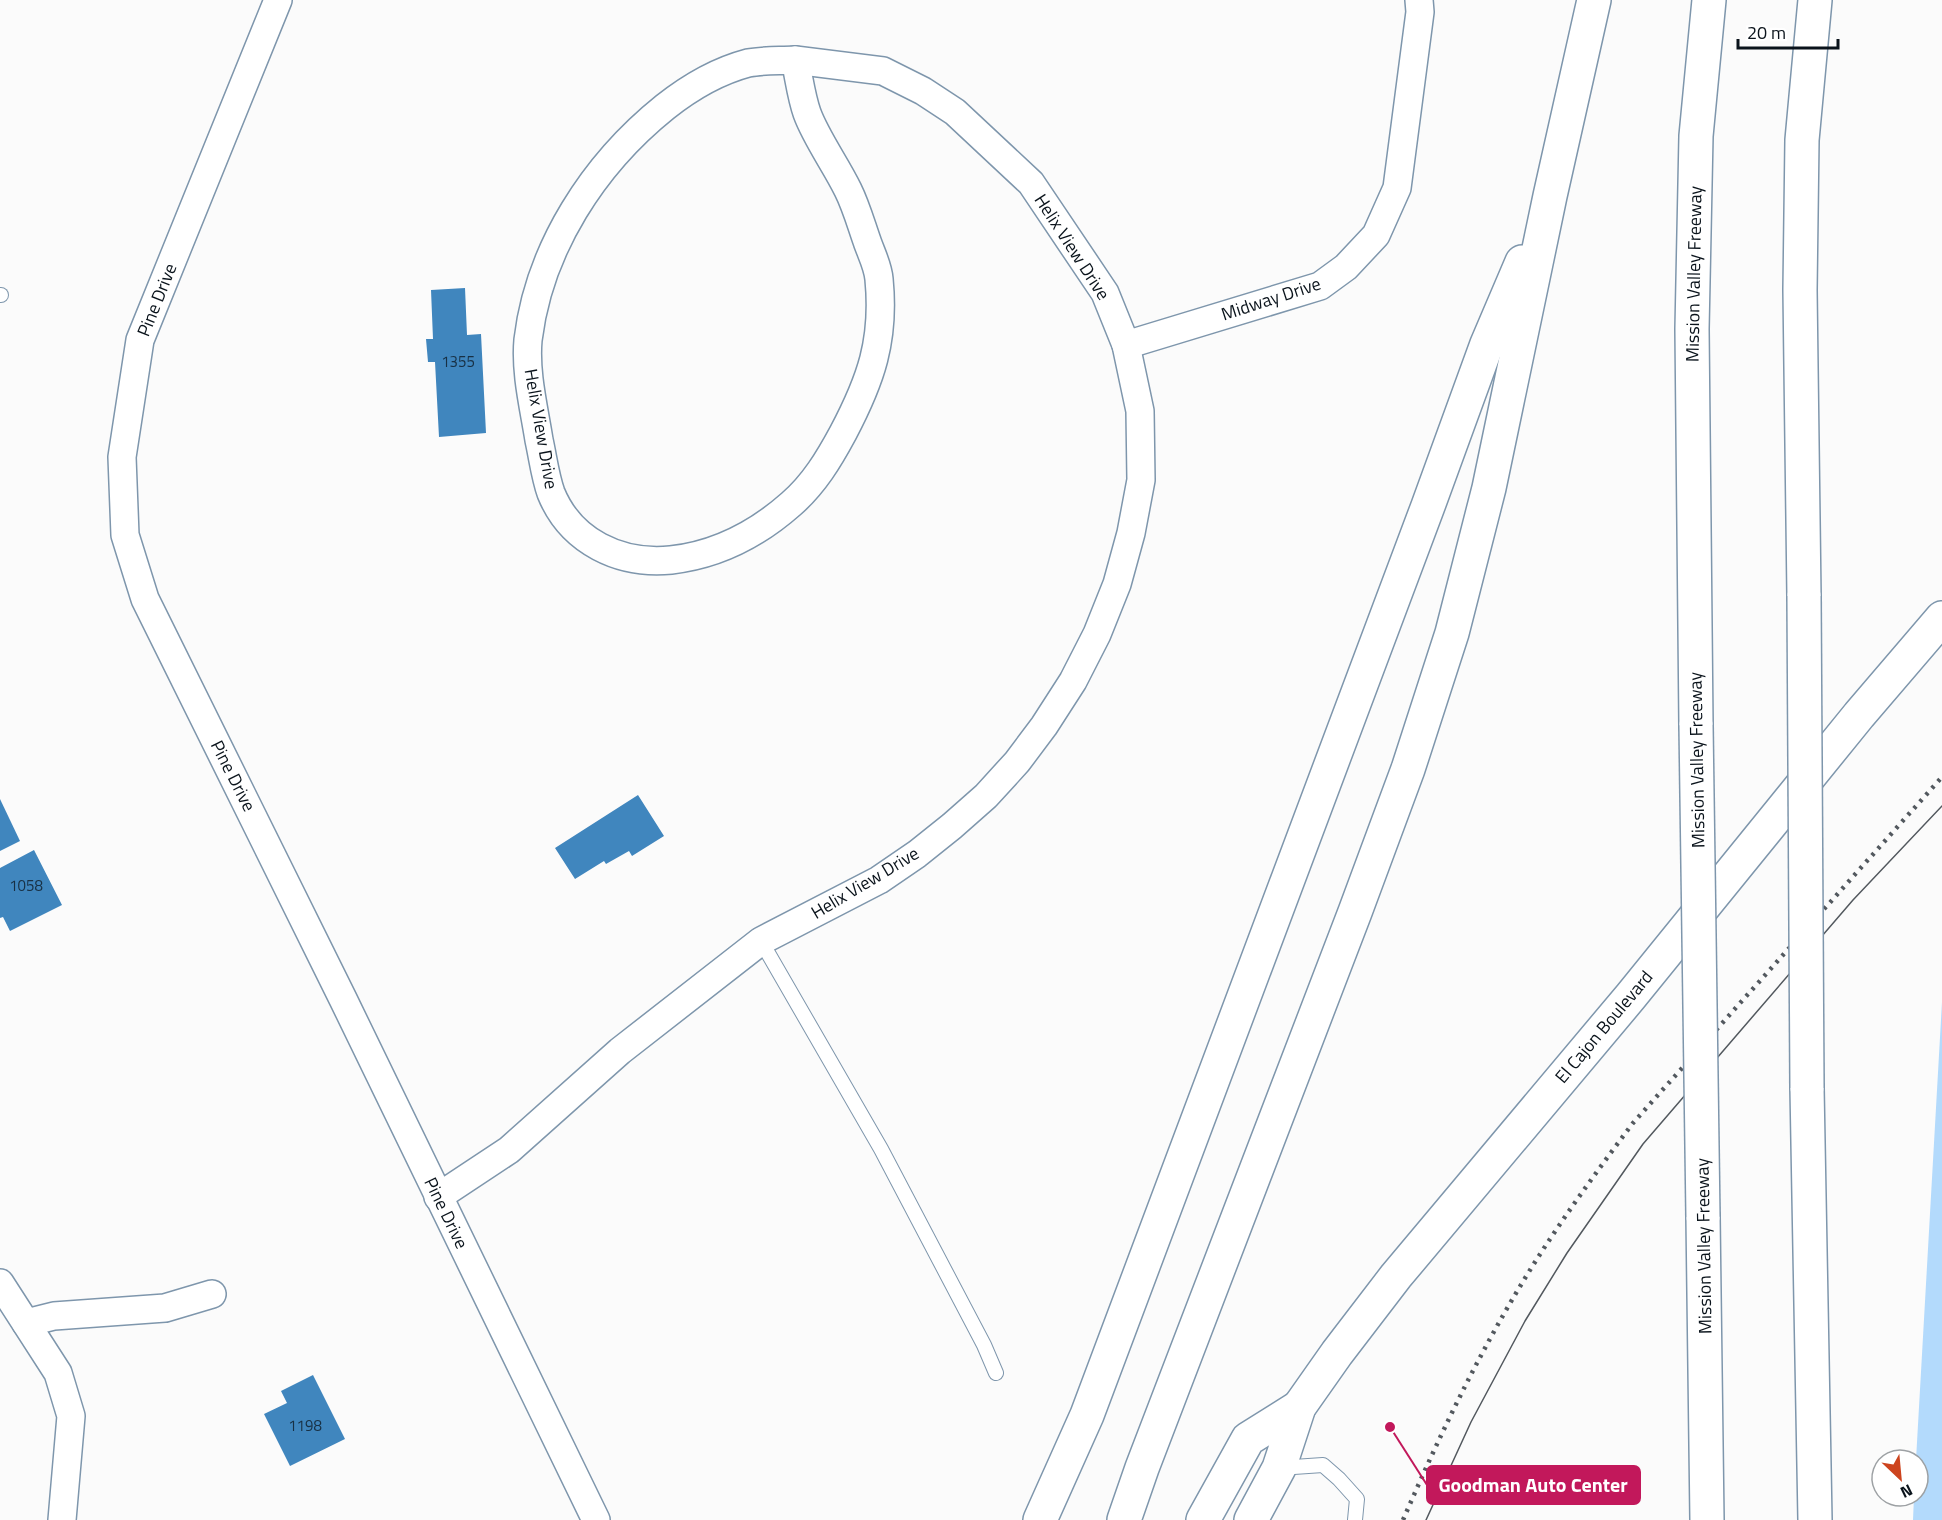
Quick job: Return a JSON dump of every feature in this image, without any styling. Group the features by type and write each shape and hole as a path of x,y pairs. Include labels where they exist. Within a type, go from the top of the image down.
{"main road":[{"path":"1124,1520 1408,769 1452,633 1489,488 1594,0"},
{"name":"Mission Valley Freeway","path":"1707,1520 1692,329 1696,136 1709,0"},
{"path":"1815,0 1802,140 1800,290 1807,1088 1815,1520"},
{"path":"1040,1520 1087,1415 1487,344 1550,196"},
{"name":"El Cajon Boulevard","path":"1251,1520 1279,1468 1299,1407 1337,1353 1396,1276 1631,996 1859,715 1928,645 1942,618"},
{"name":"El Cajon Boulevard","path":"1203,1520 1248,1439 1299,1407"},
{"path":"1065,1520 1087,1415"}],"street":[{"name":"Midway Drive","path":"1126,345 1320,286 1346,267 1376,235 1397,188 1420,12 1419,0"},
{"name":"Pine Drive","path":"276,1 140,340 122,457 125,534 145,599 343,999 596,1520"},
{"name":"Helix View Drive","path":"438,1197 508,1150 620,1051 761,941 879,880 917,854 986,796 1017,762 1073,681 1097,634 1117,584 1131,533 1141,480 1140,411 1126,345 1105,293 1030,183 955,112 923,91 884,71 795,60 749,63 708,79 679,97 652,118 604,167 583,196 565,227 540,285 528,342 530,387 546,477 560,511 571,525 600,548 617,555 653,561 680,559 733,543 765,524 800,497 817,477 831,455 858,405 870,375 878,345 879,273 849,192 807,112 795,60"},
{"path":"0,1283 58,1373 71,1416 62,1520"},
{"path":"26,1323 54,1316 165,1308 212,1294"}],"lane":[{"path":"761,941 881,1149 984,1345 996,1373"},
{"path":"1279,1468 1323,1465 1357,1499 1355,1520"}],"shaded area":[{"path":"1942,1002 1942,1520 1913,1520 1914,1508 1930,1508 1930,1448 1917,1448"}],"building":[{"path":"465,288 467,335 481,334 486,433 439,437 435,362 428,362 426,339 433,339 431,290"},
{"path":"638,795 664,836 632,856 629,851 606,864 604,861 575,879 555,848"},
{"path":"0,799 20,841 0,851"},
{"path":"34,850 62,905 10,931 3,917 0,918 0,868"},
{"path":"313,1375 345,1439 290,1466 264,1414 287,1403 281,1391"}],"tram line":[{"path":"1426,1520 1471,1422 1525,1321 1567,1253 1643,1144 1853,900 1942,806"}],"railway":[{"path":"1403,1520 1451,1414 1505,1311 1546,1245 1599,1168 1633,1123 1942,777"}],"place":[{"name":"Goodman Auto Center","path":"1390,1427"}]}
